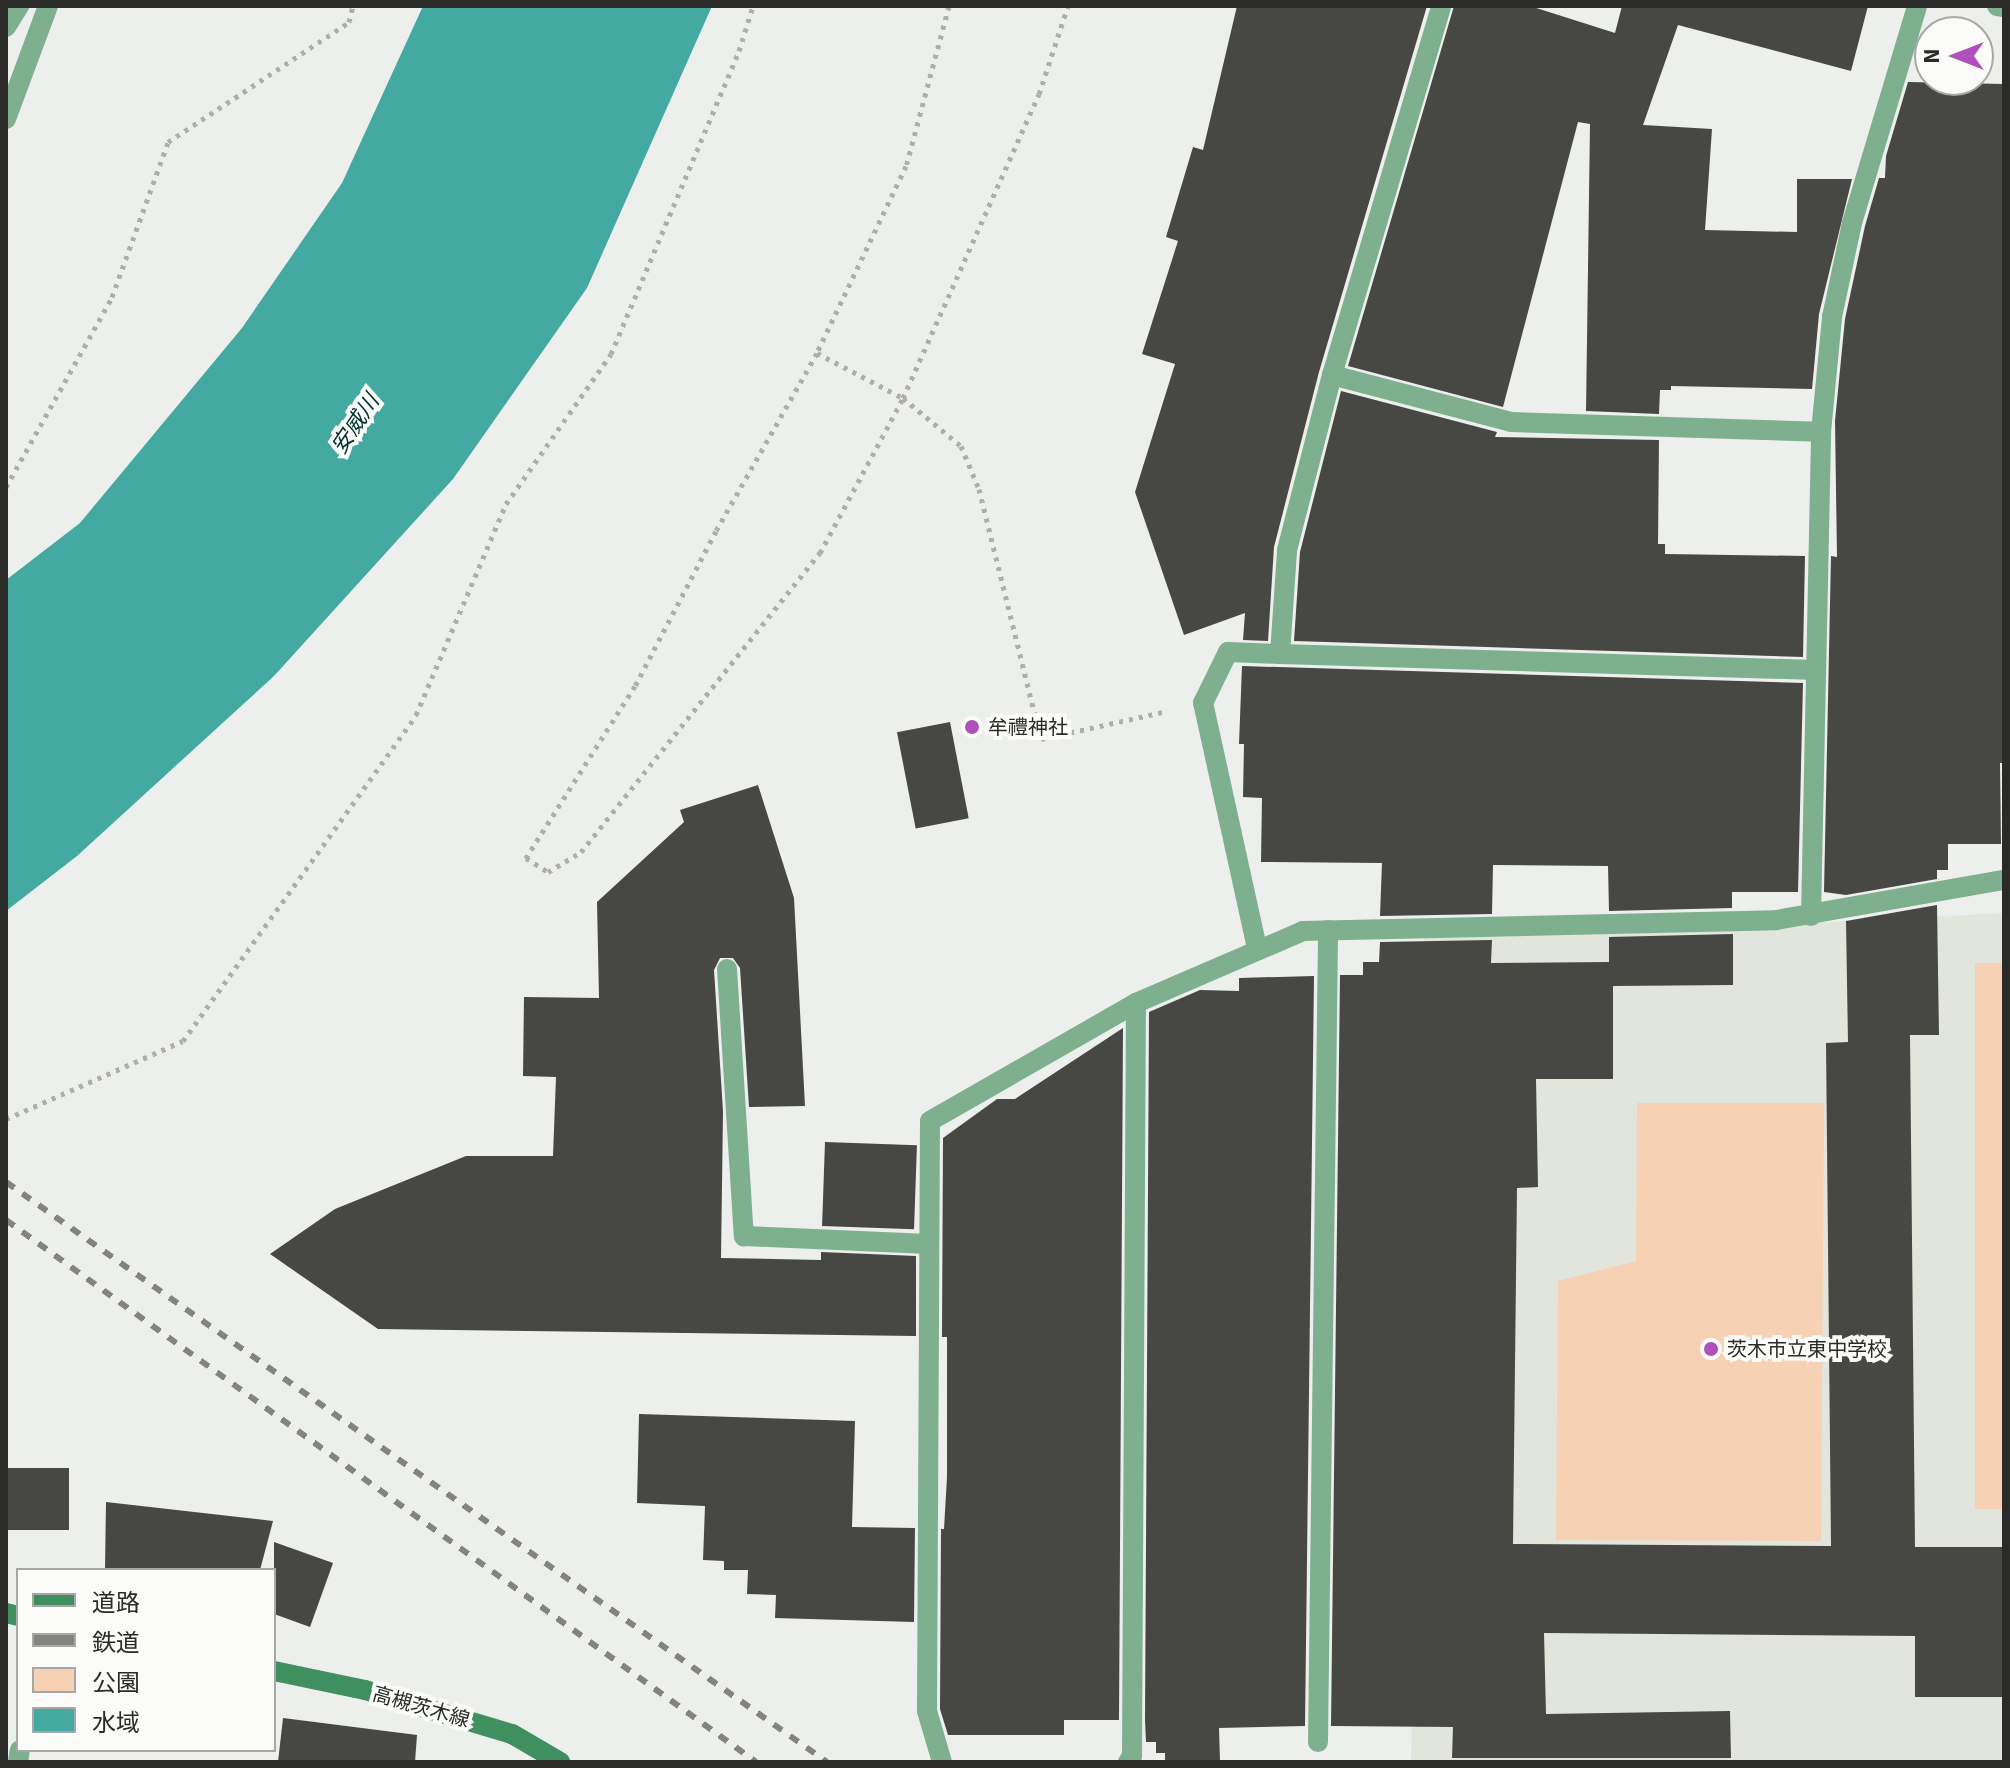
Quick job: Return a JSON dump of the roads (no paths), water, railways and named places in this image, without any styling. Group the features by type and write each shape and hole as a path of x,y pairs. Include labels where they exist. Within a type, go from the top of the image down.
{"main road":[{"name":"高槻茨木線","path":"276,1671 365,1690 512,1734 560,1762"}],"street":[{"path":"6,27 19,6"},
{"path":"6,119 48,6"},
{"path":"1280,654 1287,550 1332,375 1441,6"},
{"path":"1811,916 1821,432 1832,317 1852,223 1917,6"},
{"path":"1997,6 2004,7"},
{"path":"1332,375 1511,422 1821,432"},
{"path":"1257,948 1203,703 1228,652 1815,670"},
{"path":"942,1762 927,1711 930,1121 1136,1003 1257,948 1303,931 1776,920 2004,880"},
{"path":"1318,1742 1328,930"},
{"path":"727,969 744,1236 929,1244"},
{"path":"1128,1762 1132,1756 1136,1003"}],"water":[{"name":"安威川","path":"423,6 712,6 587,288 453,479 274,676 77,856 6,911 6,580 80,523 242,328 342,183"}],"railway":[{"path":"6,1182 827,1762"},
{"path":"6,1220 756,1762"}],"place":[{"name":"牟禮神社","path":"972,727"},
{"name":"茨木市立東中学校","path":"1711,1349"}]}
